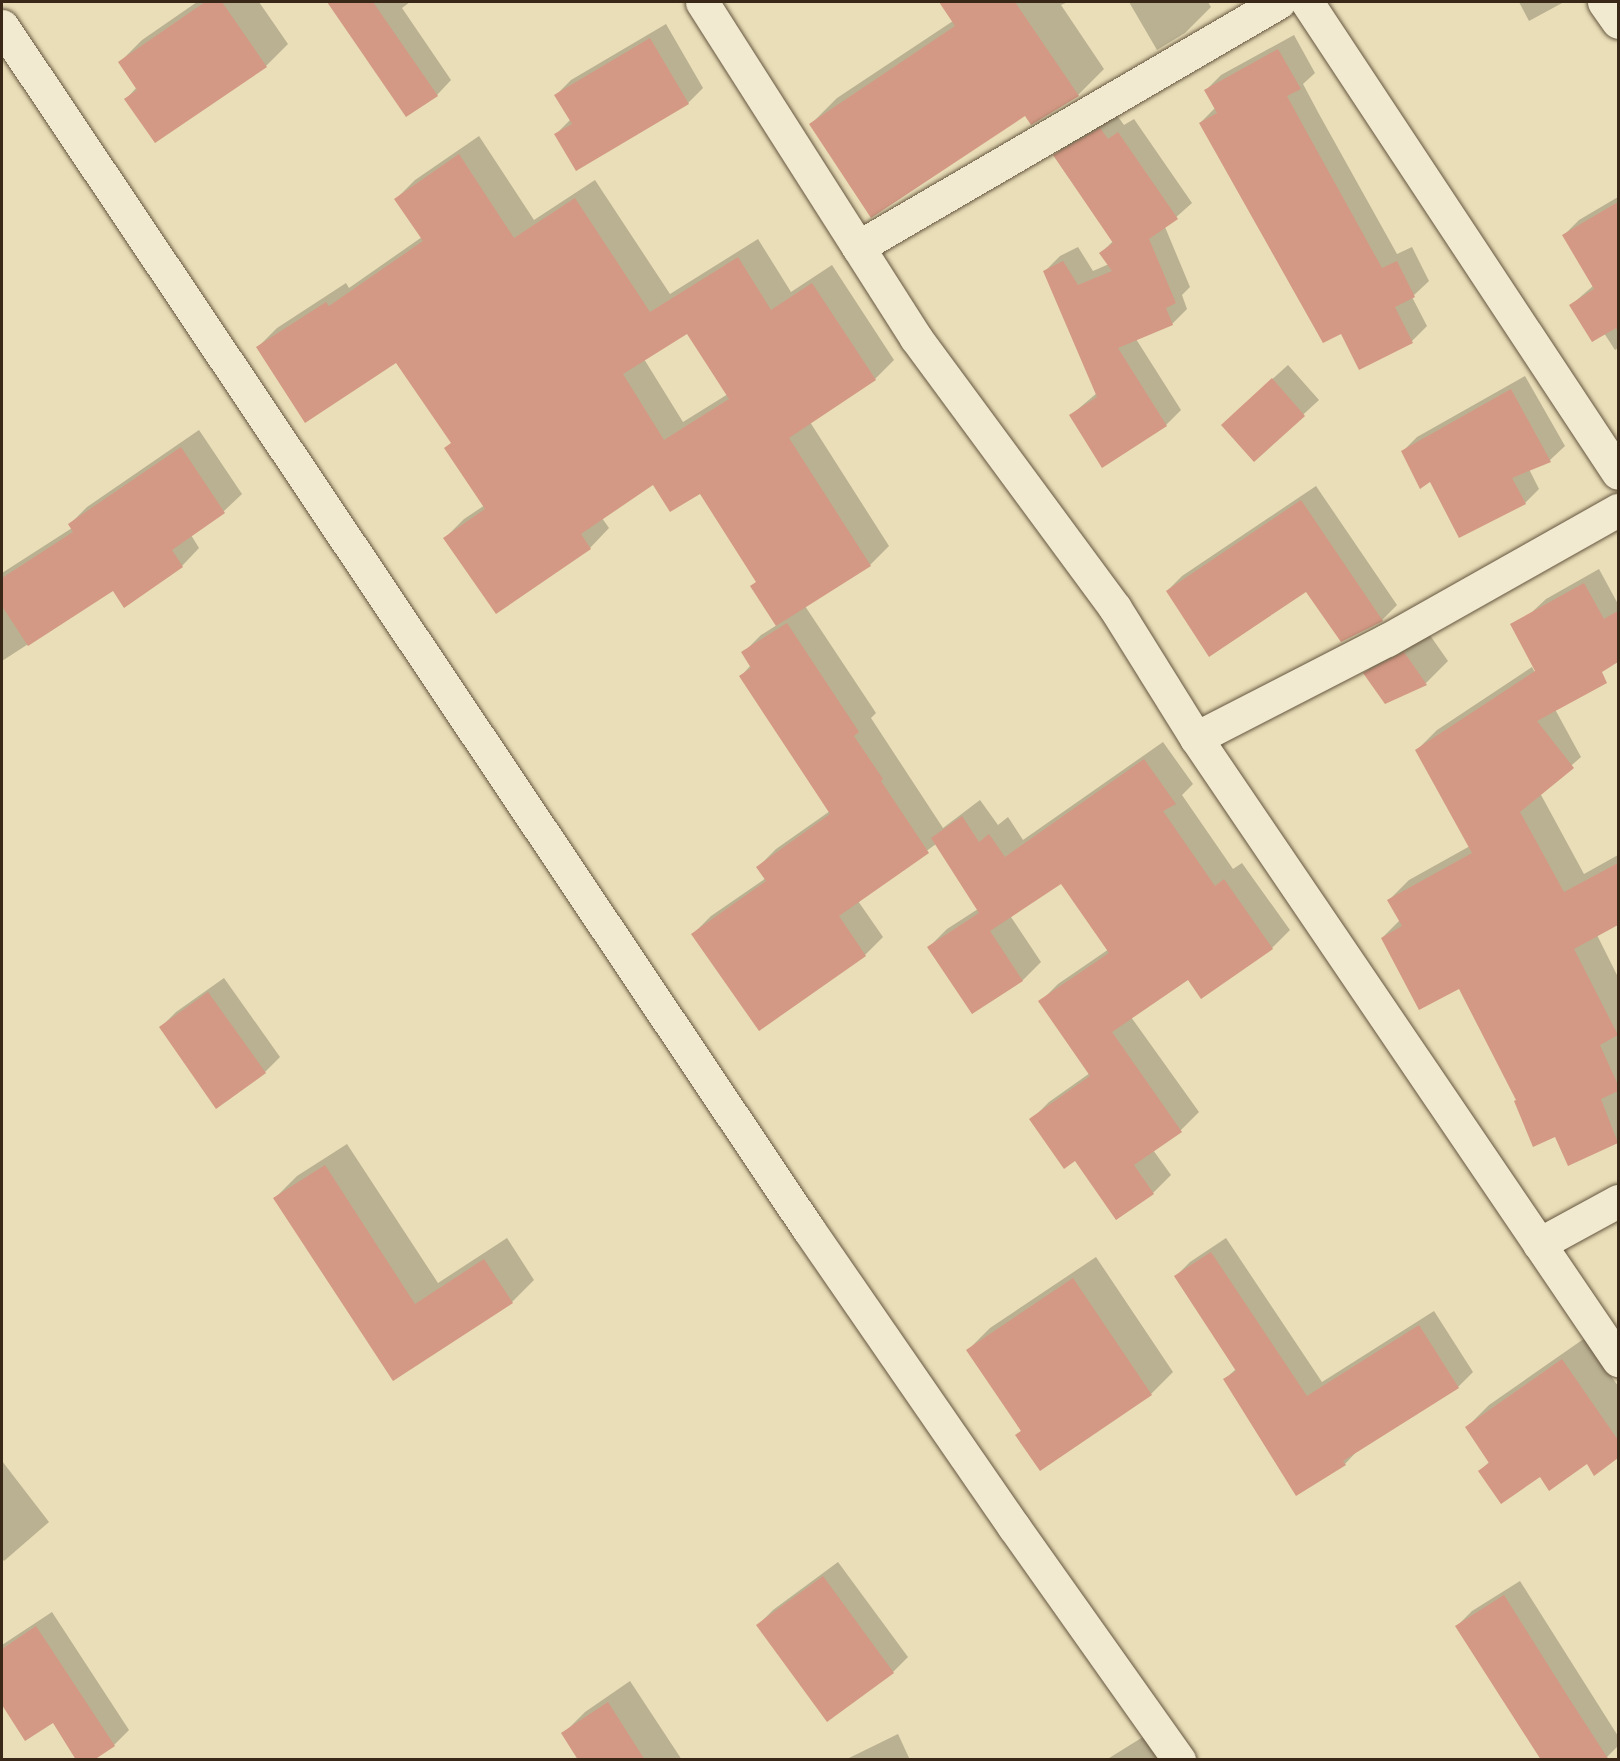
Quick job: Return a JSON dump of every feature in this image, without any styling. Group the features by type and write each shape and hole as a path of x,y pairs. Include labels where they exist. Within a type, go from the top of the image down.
{"street":[{"path":"702,2 916,338 1115,608 1196,738 1618,1360"},
{"path":"858,247 1280,2"},
{"path":"1307,2 1618,473"},
{"path":"1604,2 1618,22"},
{"path":"2,26 803,1220 1014,1527 1179,1760"},
{"path":"1196,738 1387,640 1618,510"},
{"path":"1539,1245 1618,1202"}],"building":[{"path":"205,2 222,2 267,67 155,143 124,99 137,90 118,62"},
{"path":"327,2 373,2 438,96 406,117"},
{"path":"939,2 1015,2 1079,96 1031,125 1025,116 871,218 809,124 955,26"},
{"path":"650,38 689,104 576,171 554,134 572,124 554,95"},
{"path":"1278,49 1301,89 1287,96 1305,129 1382,268 1397,261 1415,297 1395,307 1413,343 1359,370 1341,334 1323,343 1199,123 1217,113 1204,90"},
{"path":"1100,128 1108,139 1118,132 1178,219 1149,239 1176,303 1166,308 1173,325 1118,348 1167,426 1102,468 1069,415 1097,397 1043,271 1063,261 1078,285 1112,271 1099,253 1113,243 1053,155"},
{"path":"459,154 514,238 575,198 650,312 738,257 771,310 812,283 876,380 789,438 871,566 776,626 750,586 756,582 700,494 670,512 653,485 581,534 591,549 496,614 443,538 485,509 444,448 451,443 396,363 305,423 256,347 326,302 329,306 423,241 394,199","holes":["687,334 729,399 664,440 623,374"]},
{"path":"1618,202 1618,332 1616,328 1592,342 1569,305 1594,289 1562,235"},
{"path":"1272,378 1305,416 1254,462 1221,425"},
{"path":"1511,389 1551,462 1512,478 1526,504 1459,538 1430,482 1420,489 1401,451"},
{"path":"181,447 225,513 172,550 183,567 124,608 113,591 28,646 2,606 2,578 73,532 68,524"},
{"path":"1301,500 1383,621 1341,642 1306,592 1209,657 1166,591"},
{"path":"1584,583 1604,619 1618,611 1618,662 1602,672 1607,683 1537,721 1574,768 1520,812 1564,892 1618,863 1618,925 1574,949 1618,1035 1600,1045 1618,1085 1618,1091 1601,1099 1618,1143 1568,1166 1555,1137 1533,1147 1514,1101 1516,1100 1459,989 1419,1010 1381,938 1402,926 1387,900 1472,853 1415,750 1535,671 1510,624"},
{"path":"787,623 859,732 854,736 929,853 839,916 866,956 759,1031 691,934 766,881 756,867 830,814 739,676 751,668 741,652"},
{"path":"1404,652 1427,685 1385,704 1363,673"},
{"path":"1144,759 1176,804 1163,811 1215,886 1224,879 1273,949 1201,999 1188,980 1112,1032 1182,1132 1134,1165 1154,1194 1116,1220 1075,1161 1064,1169 1029,1119 1090,1076 1038,1001 1109,953 1061,884 990,931 1023,981 972,1014 927,947 979,913 931,838 962,816 979,842 989,834 1005,857"},
{"path":"208,992 266,1073 216,1109 159,1027"},
{"path":"325,1165 415,1304 484,1259 513,1303 393,1381 273,1198"},
{"path":"1211,1252 1307,1396 1419,1325 1459,1388 1343,1461 1346,1465 1296,1496 1223,1379 1236,1371 1174,1276"},
{"path":"1073,1278 1152,1395 1040,1471 1015,1435 1021,1431 966,1350"},
{"path":"1562,1359 1618,1440 1618,1458 1594,1476 1587,1464 1549,1491 1540,1477 1501,1504 1478,1471 1489,1463 1465,1427"},
{"path":"823,1576 894,1673 827,1722 756,1625"},
{"path":"1504,1595 1609,1760 1541,1760 1455,1626"},
{"path":"36,1626 115,1746 94,1760 76,1760 53,1723 25,1741 2,1705 2,1649"},
{"path":"608,1702 645,1760 578,1760 561,1733"}]}
